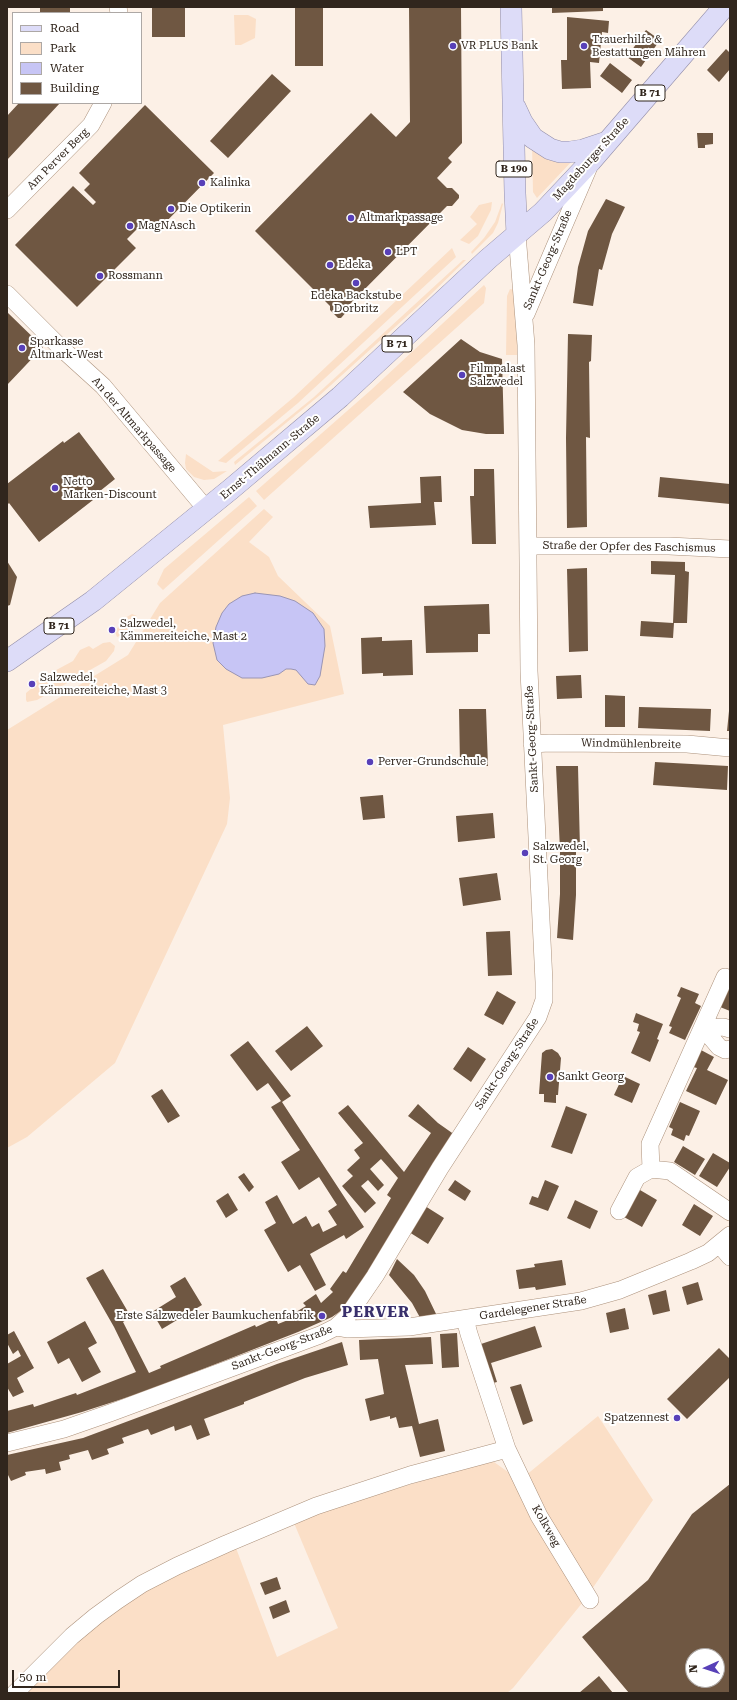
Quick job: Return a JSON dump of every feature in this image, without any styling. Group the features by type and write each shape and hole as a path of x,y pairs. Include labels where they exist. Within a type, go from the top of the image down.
{"main road":[{"name":"B 190","path":"512,7 517,234"},
{"name":"Magdeburger Straße","path":"517,234 543,212 592,161 724,7"},
{"path":"513,103 522,122 533,138 550,149 560,152 570,152 583,150 607,142"},
{"name":"Ernst-Thälmann-Straße","path":"7,661 93,601 207,510 340,397 488,259 517,234"}],"street":[{"name":"Am Perver Berg","path":"7,210 91,124 102,104"},
{"name":"Sankt-Georg-Straße","path":"525,316 592,161"},
{"name":"Sankt-Georg-Straße","path":"7,1444 64,1429 110,1413 320,1335 336,1327 347,1317 375,1276 440,1168 532,1027 542,1008 544,1000 544,982 529,671 527,368 525,316 517,234"},
{"name":"An der Altmarkpassage","path":"7,294 60,347 103,386 207,510"},
{"name":"Straße der Opfer des Faschismus","path":"528,546 670,546 730,549"},
{"name":"Windmühlenbreite","path":"532,744 687,744 730,748"},
{"path":"651,1169 650,1144 725,977"},
{"path":"703,1028 723,1027 730,1029"},
{"path":"703,1028 719,1047 725,1050 730,1049"},
{"path":"619,1211 637,1177 651,1169 670,1172 730,1212"},
{"name":"Gardelegener Straße","path":"336,1327 347,1329 409,1327 558,1305 600,1296 620,1290 691,1262 708,1253 725,1239 730,1257"},
{"path":"15,1693 72,1636 96,1616 130,1592 177,1566 316,1506 410,1475 507,1449 465,1319"},
{"name":"Kolkweg","path":"507,1449 539,1516 590,1600"}],"green space":[{"path":"234,15 248,15 256,19 255,38 241,45 235,45"},
{"path":"532,144 574,159 537,198 533,192"},
{"path":"492,202 491,210 478,236 469,244 460,240 477,224 470,217 479,205"},
{"path":"502,203 498,223 493,233 472,254 471,252 484,238 495,222"},
{"path":"452,248 456,257 298,403 226,463 218,461 294,397"},
{"path":"463,260 466,260 426,299 320,395 235,465 234,462 314,397"},
{"path":"484,285 486,288 484,303 264,500 256,491 371,390"},
{"path":"510,289 514,290 520,355 506,355 507,296"},
{"path":"186,454 213,472 227,471 214,479 204,480 194,477 186,469"},
{"path":"249,497 257,506 163,590 157,584 164,569"},
{"path":"264,509 273,517 249,542 269,557 278,576 330,626 344,694 223,725 230,798 227,824 115,1063 27,1137 7,1148 7,730 128,655 160,603"},
{"path":"132,614 137,616 125,634 117,637 115,632 123,619"},
{"path":"110,642 115,646 114,651 106,661 37,700 27,702 26,693 32,688 34,682 73,661 80,650 89,646 93,649 103,643"},
{"path":"598,1416 653,1500 590,1592 525,1476"},
{"path":"494,1462 508,1472 583,1602 513,1688 507,1693 25,1693 55,1655 144,1588 236,1548 277,1657 338,1628 294,1523 319,1512 481,1463"}],"water":[{"path":"255,593 280,596 295,601 313,613 324,629 325,646 320,676 315,685 308,684 296,670 291,669 286,669 279,674 262,678 242,678 226,669 217,660 213,643 216,627 222,613 229,604 242,596"}],"building":[{"path":"40,7 70,7 70,12 40,12"},
{"path":"152,7 185,7 185,37 152,37"},
{"path":"295,7 323,7 323,66 295,66"},
{"name":"Altmarkpassage","path":"409,7 461,7 462,143 448,158 452,162 437,178 447,188 452,188 459,195 459,198 452,206 447,206 348,306 348,310 341,318 338,318 330,310 330,306 255,231 371,113 396,137 410,122"},
{"path":"552,7 603,7 603,11 552,13"},
{"name":"Trauerhilfe & Bestattungen Mähren","path":"567,17 609,21 608,33 602,32 599,63 590,62 591,88 562,89 561,60 567,60"},
{"path":"646,30 660,40 641,67 627,57"},
{"path":"726,49 730,53 730,69 719,82 707,70"},
{"path":"610,63 632,80 622,93 600,76"},
{"path":"272,74 291,91 228,158 210,141"},
{"path":"18,104 59,104 7,160 7,116"},
{"path":"145,105 214,173 157,231 146,220 127,239 136,248 77,307 15,245 73,186 93,205 96,202 84,190 90,184 79,173"},
{"path":"697,133 713,133 713,144 705,145 705,148 698,148"},
{"path":"606,199 625,207 612,234 602,270 599,269 593,306 573,303 578,267 588,231"},
{"path":"7,312 43,347 7,385"},
{"path":"568,334 592,335 591,361 589,362 590,438 586,437 587,527 567,528 566,438"},
{"name":"Filmpalast Salzwedel","path":"461,339 480,352 502,359 504,434 486,434 462,430 430,414 403,392"},
{"name":"Netto Marken-Discount","path":"79,432 115,479 100,491 102,493 39,542 9,503 7,505 7,484 63,441 64,443"},
{"path":"474,469 494,469 496,544 472,544 470,496 474,496"},
{"path":"441,476 442,502 434,502 436,525 370,528 368,506 421,503 420,477"},
{"path":"660,477 730,484 730,504 658,497"},
{"path":"7,561 17,577 10,605 7,606"},
{"path":"651,561 685,562 685,571 689,572 687,623 674,623 673,638 640,636 641,621 673,623 675,575 651,574"},
{"path":"587,568 588,651 569,652 567,569"},
{"path":"489,604 490,634 478,634 478,652 426,653 424,606"},
{"path":"382,637 382,641 412,640 413,675 383,676 383,673 362,674 361,638"},
{"path":"581,675 582,698 557,699 556,676"},
{"path":"605,695 625,696 625,727 605,727"},
{"path":"639,707 711,709 710,731 638,728"},
{"name":"Perver-Grundschule","path":"459,709 486,709 488,766 460,766"},
{"path":"729,711 730,731 727,731"},
{"path":"655,762 728,766 727,790 653,785"},
{"path":"556,766 578,766 580,849 560,850"},
{"path":"383,795 385,818 363,820 360,797"},
{"path":"493,813 495,838 458,842 456,816"},
{"path":"560,852 576,852 576,895 573,940 557,938 560,894"},
{"path":"497,873 501,900 463,906 459,878"},
{"path":"510,931 512,975 488,976 486,932"},
{"path":"681,987 699,994 695,1003 701,1006 685,1040 669,1033 672,1027 669,1026 681,998 677,996"},
{"path":"730,987 730,1011 720,1007"},
{"path":"497,991 516,1002 503,1025 484,1015"},
{"path":"636,1013 663,1024 657,1039 659,1040 650,1062 631,1053 640,1032 637,1031 639,1024 633,1022"},
{"path":"307,1026 323,1046 291,1071 275,1051"},
{"path":"248,1041 291,1096 282,1102 364,1227 346,1239 344,1235 310,1254 326,1285 315,1291 300,1265 288,1272 264,1230 276,1223 265,1202 277,1195 293,1224 306,1216 312,1227 319,1223 323,1232 337,1225 328,1211 337,1205 319,1177 299,1190 281,1162 300,1150 271,1107 281,1101 268,1083 257,1091 230,1055"},
{"path":"468,1047 486,1059 471,1082 453,1069"},
{"name":"Sankt Georg","path":"552,1049 558,1053 561,1058 556,1103 544,1102 544,1094 539,1094 542,1053 546,1050"},
{"path":"701,1050 714,1057 707,1070 728,1080 716,1105 686,1091 697,1068 693,1067"},
{"path":"623,1076 640,1084 632,1103 614,1095"},
{"path":"162,1089 180,1116 168,1123 151,1096"},
{"path":"680,1102 700,1111 689,1136 686,1135 684,1141 671,1135 673,1129 669,1127"},
{"path":"418,1104 438,1123 455,1135 348,1306 332,1317 298,1332 144,1392 82,1412 7,1433 7,1411 33,1404 34,1407 76,1393 77,1395 136,1372 114,1327 86,1278 103,1269 131,1317 123,1322 149,1373 161,1368 160,1366 255,1325 256,1327 276,1318 278,1324 293,1318 291,1315 306,1306 303,1303 316,1294 321,1303 333,1292 330,1289 343,1271 346,1273 391,1198 387,1195 398,1178 381,1159 370,1169 384,1185 378,1191 368,1180 361,1186 376,1203 365,1213 342,1186 353,1176 347,1170 360,1158 354,1150 363,1143 338,1113 348,1105 404,1172 431,1133 408,1116"},
{"path":"566,1106 587,1114 572,1154 551,1147"},
{"path":"683,1146 705,1159 695,1175 674,1162"},
{"path":"713,1153 730,1163 730,1167 717,1187 699,1176"},
{"path":"244,1173 254,1187 249,1192 238,1177"},
{"path":"455,1180 471,1191 465,1201 448,1190"},
{"path":"545,1180 559,1186 548,1211 529,1204 532,1196 538,1198"},
{"path":"640,1190 657,1200 642,1227 624,1217"},
{"path":"228,1193 238,1210 226,1218 216,1201"},
{"path":"575,1200 598,1211 590,1229 567,1218"},
{"path":"694,1204 713,1216 700,1236 682,1225"},
{"path":"425,1206 444,1218 428,1244 409,1232"},
{"path":"397,1259 414,1275 425,1291 438,1318 423,1323 412,1303 389,1275"},
{"path":"562,1260 566,1285 536,1290 535,1287 519,1289 516,1270 535,1267 534,1264"},
{"path":"185,1277 202,1305 162,1329 152,1312 176,1297 170,1286"},
{"path":"698,1282 703,1300 687,1305 682,1287"},
{"path":"666,1290 670,1311 653,1315 648,1295"},
{"path":"625,1308 629,1329 610,1333 606,1313"},
{"path":"85,1321 97,1343 88,1348 101,1372 82,1382 69,1358 58,1364 47,1342"},
{"path":"535,1326 542,1347 491,1363 497,1382 489,1384 478,1345"},
{"path":"14,1331 34,1368 17,1378 24,1392 13,1397 7,1387 7,1364 21,1356 18,1350 13,1354 7,1343 7,1335"},
{"path":"457,1333 459,1367 442,1368 440,1334"},
{"path":"431,1337 433,1364 405,1365 419,1424 438,1419 445,1451 420,1457 412,1426 399,1428 396,1417 390,1419 390,1416 370,1421 365,1399 384,1394 378,1359 360,1360 359,1340"},
{"path":"342,1342 348,1365 305,1378 204,1419 210,1435 197,1440 191,1425 175,1431 174,1426 151,1435 148,1429 122,1438 124,1443 107,1449 109,1454 92,1460 88,1450 69,1455 70,1459 59,1462 61,1470 46,1474 45,1469 25,1472 26,1475 11,1481 7,1473 7,1455 83,1438 277,1364"},
{"path":"719,1348 730,1359 730,1377 687,1419 667,1399"},
{"path":"521,1384 533,1421 523,1425 510,1387"},
{"path":"730,1484 730,1693 629,1693 582,1637 648,1580 692,1514"},
{"path":"277,1577 281,1589 265,1595 260,1583"},
{"path":"286,1600 290,1612 273,1619 269,1607"},
{"path":"599,1676 613,1693 579,1693"}],"place":[{"name":"VR PLUS Bank","path":"453,46"},
{"name":"Trauerhilfe & Bestattungen Mähren","path":"584,46"},
{"name":"Kalinka","path":"202,183"},
{"name":"Die Optikerin","path":"171,209"},
{"name":"Altmarkpassage","path":"351,218"},
{"name":"MagNAsch","path":"130,226"},
{"name":"LPT","path":"388,252"},
{"name":"Edeka","path":"330,265"},
{"name":"Rossmann","path":"100,276"},
{"name":"Edeka Backstube Dorbritz","path":"356,283"},
{"name":"Sparkasse Altmark-West","path":"22,348"},
{"name":"Filmpalast Salzwedel","path":"462,375"},
{"name":"Netto Marken-Discount","path":"55,488"},
{"name":"Salzwedel, Kämmereiteiche, Mast 2","path":"112,630"},
{"name":"Salzwedel, Kämmereiteiche, Mast 3","path":"32,684"},
{"name":"Perver-Grundschule","path":"370,762"},
{"name":"Salzwedel, St. Georg","path":"525,853"},
{"name":"Sankt Georg","path":"550,1077"},
{"name":"Erste Salzwedeler Baumkuchenfabrik","path":"322,1316"},
{"name":"Spatzennest","path":"677,1418"}],"district":[{"name":"PERVER","path":"376,1313"}]}
